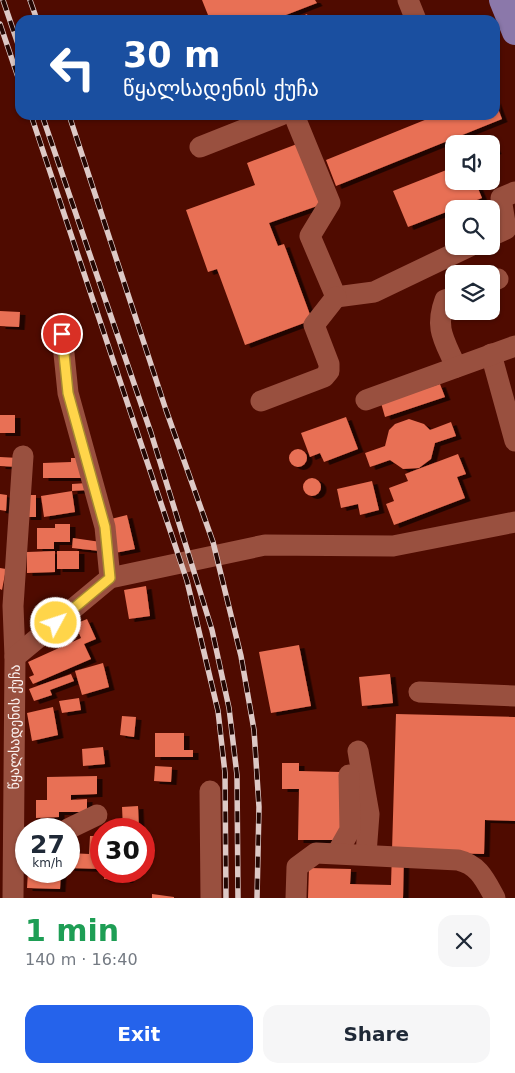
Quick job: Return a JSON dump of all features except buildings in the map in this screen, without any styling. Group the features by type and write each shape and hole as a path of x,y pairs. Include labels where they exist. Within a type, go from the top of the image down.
{"main road":[{"path":"502,0 515,32"}],"street":[{"path":"408,0 414,15"},
{"path":"200,147 268,120"},
{"path":"296,120 330,203 310,236 336,298"},
{"path":"500,232 506,229 500,198 515,192"},
{"path":"261,401 324,377 329,372 329,364 314,325 336,298 374,292 451,255"},
{"path":"445,302 439,316 442,334 456,367"},
{"path":"62,334 68,393 105,527 110,578 265,545 393,546 515,522"},
{"path":"366,400 515,346"},
{"path":"491,354 515,441"},
{"path":"16,657 13,606 23,456"},
{"name":"წყალსადენის ქუჩა","path":"19,818 16,657 110,578"},
{"path":"419,692 515,696"},
{"path":"358,751 369,814 366,854"},
{"path":"337,853 350,830 349,775"},
{"path":"210,791 211,898"},
{"path":"80,823 97,815"},
{"path":"296,898 297,867 316,854 337,853 458,860 471,863 484,877 495,898"},
{"name":"წყალსადენის ქუჩა","path":"9,896 15,871"}],"railway":[{"path":"3,0 15,35"},
{"path":"30,0 35,15"},
{"path":"0,24 15,68"},
{"path":"33,120 187,581 218,711 225,773 226,898"},
{"path":"44,120 151,433 212,630 229,708 237,775 238,898"},
{"path":"71,120 166,410 213,542 241,656 254,730 259,807 257,898"}],"route":[{"path":"56,623 110,578 105,527 68,393 62,334"}]}
